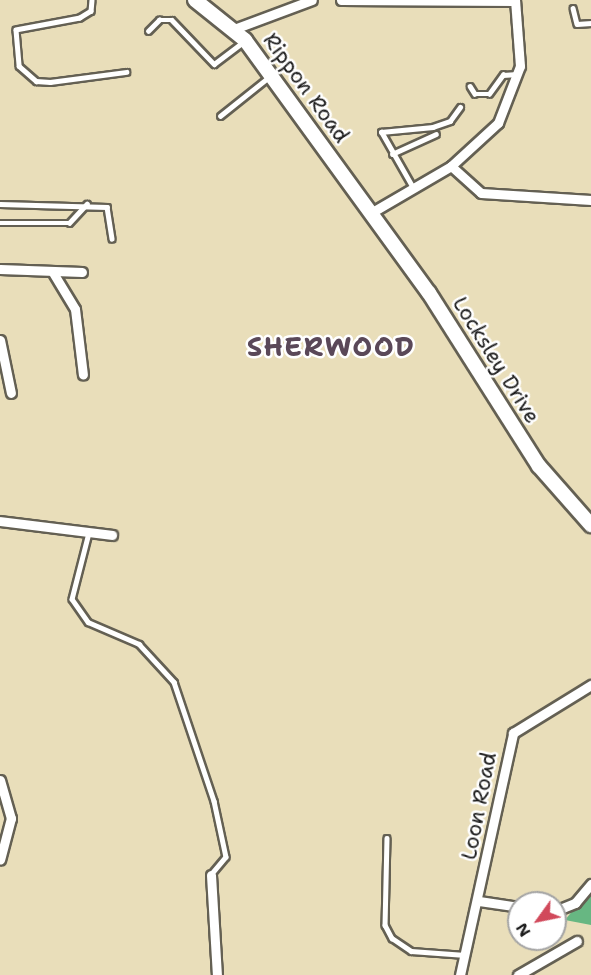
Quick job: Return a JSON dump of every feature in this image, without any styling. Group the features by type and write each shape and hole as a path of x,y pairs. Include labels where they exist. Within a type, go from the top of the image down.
{"street":[{"path":"234,29 312,0"},
{"path":"341,0 515,1 521,36 518,74 498,123 451,166 369,214"},
{"name":"Rippon Road","path":"200,1 245,40 369,214"},
{"path":"451,166 481,193 591,200"},
{"name":"Locksley Drive","path":"369,214 429,293 539,466 591,525"},
{"path":"0,269 82,272"},
{"path":"52,270 75,309 83,375"},
{"path":"0,340 11,393"},
{"path":"0,521 111,535"},
{"name":"Loon Road","path":"460,975 479,901 513,733 591,685"},
{"path":"0,780 11,818 0,860"},
{"path":"211,875 217,975"},
{"path":"567,906 575,903 591,884"},
{"path":"479,901 507,905"},
{"path":"518,975 576,940"}],"lane":[{"path":"92,0 91,11 80,18 16,30 19,66 36,81 50,82 126,72"},
{"path":"573,8 577,24 591,23"},
{"path":"148,30 159,20 172,20 214,64 245,40"},
{"path":"470,86 475,94 489,94 503,75 518,74"},
{"path":"220,116 271,76"},
{"path":"413,188 392,154 383,130 433,127 450,121 460,107"},
{"path":"392,154 436,134"},
{"path":"0,204 87,204 109,208 112,238"},
{"path":"0,223 69,223 87,204"},
{"path":"89,533 72,599 88,622 139,644 174,682 214,801 224,848 224,862 211,875"},
{"path":"387,838 385,925 392,938 411,951 465,955"}],"green space":[{"path":"591,888 591,925 567,920"}],"district":[{"name":"SHERWOOD","path":"331,347"}]}
